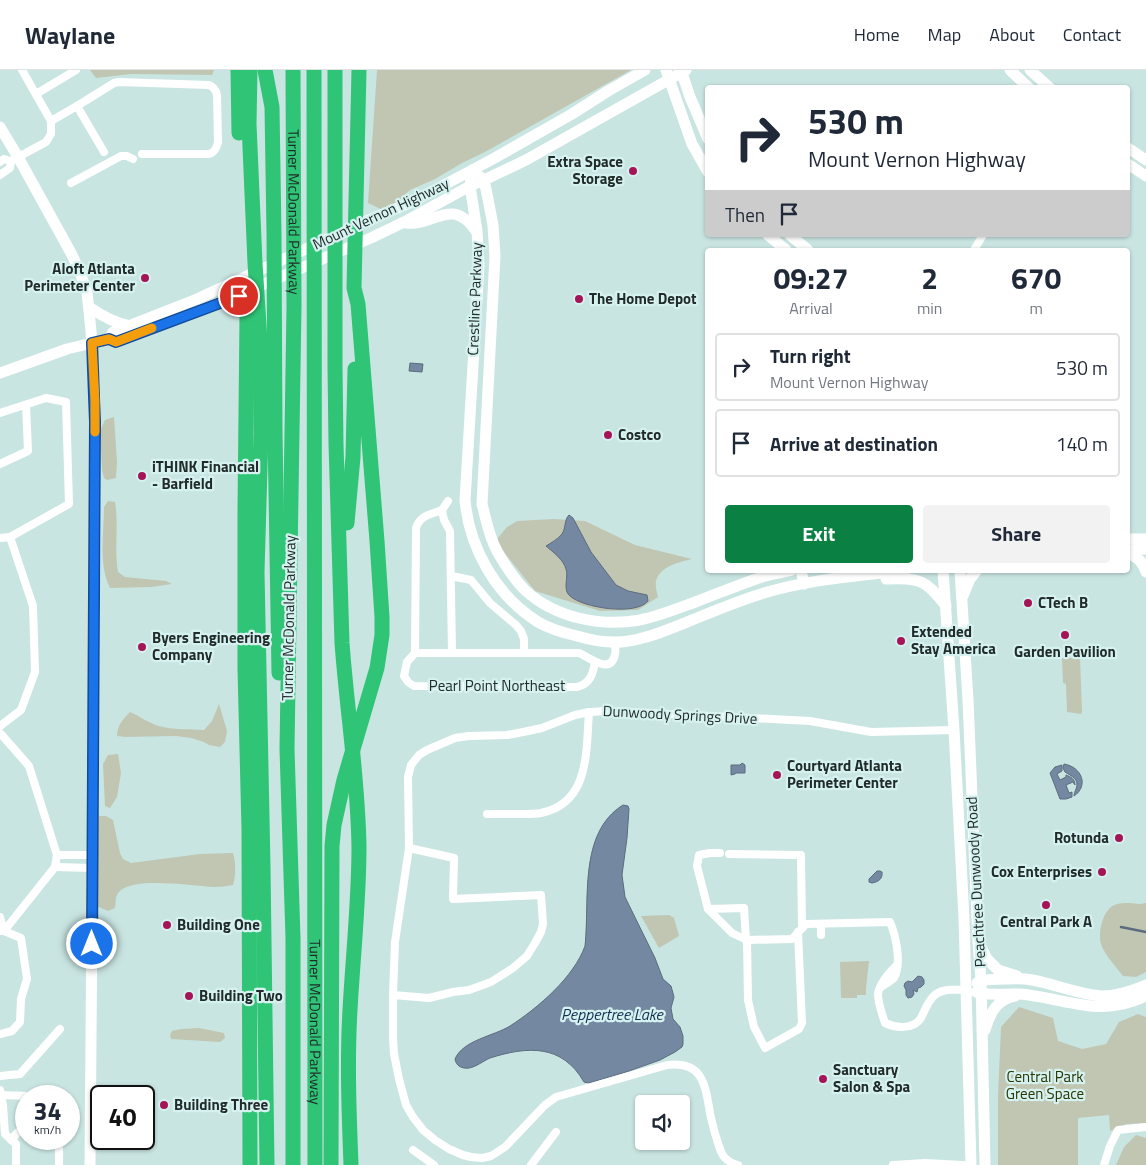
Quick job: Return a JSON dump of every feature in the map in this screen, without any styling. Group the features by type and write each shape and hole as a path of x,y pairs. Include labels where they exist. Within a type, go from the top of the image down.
{"highway":[{"path":"238,70 247,316 244,669 249,828 250,1165"},
{"path":"250,70 249,124 254,254 260,341 261,433 257,572 264,876 267,1165"},
{"path":"266,70 272,107 279,678 287,749"},
{"name":"Turner McDonald Parkway","path":"293,70 294,306 287,749 293,919 293,1165"},
{"name":"Turner McDonald Parkway","path":"314,70 315,1165"},
{"path":"335,70 335,367 340,590 342,650 358,800 359,848 348,1046 351,1165"},
{"path":"340,590 353,457 354,288 359,70"},
{"path":"330,1165 332,846 334,825 344,780 380,653 382,617 378,541 359,313 354,288"},
{"path":"257,572 276,431"}],"main road":[{"name":"Mount Vernon Highway","path":"109,339 113,332 233,284 371,219 412,202 472,170 646,70"},
{"path":"1010,70 1026,85"},
{"path":"1030,70 1045,85"},
{"name":"Mount Vernon Highway","path":"0,373 67,349 109,339 116,342 239,296 373,237 470,186 526,160 667,75 683,71"},
{"path":"683,71 690,97 705,132"},
{"path":"667,75 692,144 705,167"},
{"path":"0,127 15,159 71,253 87,292 89,307 95,432 90,1165"},
{"path":"1130,149 1146,160"},
{"path":"1130,165 1146,176"},
{"path":"472,170 484,180"},
{"name":"Crestline Parkway","path":"472,170 470,186 477,231 478,265 465,507 474,540 484,566 499,586 520,608 539,622 562,632 594,641 628,642 641,639 757,596 804,584 882,573"},
{"name":"Crestline Parkway","path":"484,180 493,225 495,256 482,504 496,550 514,576 525,590 540,602 560,612 591,621 627,622 642,620 668,612 762,577 779,573"},
{"path":"404,222 412,224 444,214 453,214 467,219 477,231"},
{"path":"792,237 806,248"},
{"path":"89,307 101,316 118,324 130,326"},
{"path":"471,379 488,377"},
{"path":"1130,539 1146,539"},
{"path":"1130,552 1146,549"},
{"path":"1130,553 1140,560 1146,572"},
{"path":"802,573 804,584"},
{"name":"Peachtree Dunwoody Road","path":"943,573 964,918 970,1165"},
{"name":"Peachtree Dunwoody Road","path":"960,573 982,994 985,1165"},
{"path":"962,600 970,579 975,573"},
{"path":"835,579 915,579 925,584 946,606"},
{"path":"668,612 674,627"},
{"path":"978,942 988,960 998,970 1031,980 1101,996 1130,991 1146,985"},
{"path":"967,990 981,980 1031,980"},
{"path":"967,990 982,994 1011,993 1029,995 1096,1007 1121,1005 1146,996"},
{"path":"983,1042 988,1019 998,1004 1006,998 1029,995"}],"street":[{"path":"0,162 4,159 15,159 46,142 51,134 51,121 22,70"},
{"path":"36,94 76,70"},
{"path":"51,121 114,83 119,82 209,85 216,90 218,142 213,152 208,154 142,154"},
{"path":"77,106 104,152"},
{"path":"71,183 121,156 133,159"},
{"path":"0,174 10,168 15,159"},
{"path":"975,248 982,237"},
{"path":"0,414 46,398 66,402 69,504 10,537 0,538"},
{"path":"0,464 28,451 26,405"},
{"path":"448,501 442,510 421,518 416,528 416,653 579,653 600,664 607,664 615,656 615,642"},
{"path":"442,510 444,520 450,531 452,653"},
{"path":"0,726 21,710 35,672 33,606 10,537"},
{"path":"451,576 471,580 490,602 516,625 524,639 524,653"},
{"name":"Pearl Point Northeast","path":"416,653 407,662 404,676 414,686 577,687 589,680 593,673 595,662"},
{"name":"Dunwoody Springs Drive","path":"482,1161 449,1149 423,1130 413,1118 406,1105 394,1054 393,995 395,942 409,848 408,777 411,765 419,755 455,738 507,735 542,728 575,715 609,711 810,721 871,732 954,730"},
{"path":"487,814 539,813 552,810 563,804 573,795 579,786 586,756 589,712"},
{"path":"0,733 29,766 58,855 55,867 2,931"},
{"path":"393,995 429,998 469,990 491,982 527,956 535,944 543,924 541,894 453,899 454,858 409,848"},
{"path":"720,853 699,855 697,866 708,909 732,933 747,940 792,939 802,928 821,924 890,922 895,934 898,969 890,982 880,987 878,996 885,1023 893,1027 910,1026 916,1023 938,993 946,990 967,990"},
{"path":"708,909 744,908 747,940 748,1000 754,1027 765,1048 799,1029 802,1023 800,855 729,854"},
{"path":"58,855 92,855"},
{"path":"55,867 92,868"},
{"path":"0,917 2,931"},
{"path":"821,924 822,935"},
{"path":"0,1034 12,1031 20,1022 21,998 27,979 22,938 2,931"},
{"path":"0,1076 20,1074 60,1029"},
{"path":"482,1161 505,1147 546,1104 556,1097 667,1065 678,1064 692,1068 702,1078 720,1151 730,1163 738,1165"},
{"path":"0,1090 3,1105 2,1134 16,1144 16,1165"},
{"path":"0,1095 15,1096"},
{"path":"1104,1165 1118,1130 1146,1127"},
{"path":"531,1165 556,1132"},
{"path":"11,1140 15,1135"},
{"path":"59,1150 59,1165"},
{"path":"413,1150 434,1165"},
{"path":"893,1165 925,1163 963,1165"}],"green space":[{"path":"90,70 214,70 212,75 131,74 96,78"},
{"path":"377,70 631,70 485,152 410,190 387,212 368,203"},
{"path":"114,417 117,462 116,478 107,480 104,478 102,470 100,431 105,420"},
{"path":"108,501 115,502 118,572 125,577 166,581 172,584 151,587 110,588 106,579 103,559 104,507"},
{"path":"554,519 585,521 635,545 692,559 666,568 656,581 658,597 638,610 600,611 535,591 503,551 497,539 507,527 517,521"},
{"path":"1080,657 1081,714 1067,712 1066,684 1063,683 1062,658"},
{"path":"219,704 227,731 225,742 220,747 191,738 176,736 117,736 121,723 130,712 159,726 204,730 212,721"},
{"path":"118,754 121,773 117,797 110,808 105,806 103,764 108,755"},
{"path":"99,816 106,816 113,820 120,853 123,859 131,863 200,854 233,853 235,877 233,885 214,887 166,883 140,884 121,890 116,898 115,908 108,911 96,906 96,822"},
{"path":"1146,903 1146,972 1136,977 1123,976 1105,952 1100,940 1102,924 1108,910 1115,905"},
{"path":"669,915 674,918 679,936 659,948 641,916"},
{"path":"869,961 866,995 857,995 857,998 841,998 840,962"},
{"name":"Central Park Green Space","path":"1019,1007 1053,1018 1058,1041 1082,1049 1106,1044 1119,1022 1138,1014 1146,1017 1146,1123 1126,1124 1110,1131 1109,1115 1078,1118 1078,1165 998,1165 1001,1027"},
{"path":"199,1028 224,1033 225,1038 220,1042 171,1039 172,1031"},
{"path":"1136,1135 1146,1138 1146,1165 1116,1165 1124,1147"}],"water":[{"path":"410,363 423,364 422,372 409,371"},
{"path":"569,515 573,518 591,552 616,585 628,591 647,595 648,601 642,606 633,608 609,609 586,604 570,596 566,590 567,572 565,565 546,546 562,534"},
{"path":"742,763 745,765 745,773 731,775 731,765 740,765"},
{"path":"1064,764 1075,769 1081,777 1081,787 1074,796 1077,783 1074,778 1065,772"},
{"path":"1062,765 1062,771 1057,774 1060,780 1066,777 1066,775 1075,783 1075,785 1073,782 1066,785 1069,793 1072,792 1072,797 1066,799 1060,799 1050,773 1055,767"},
{"name":"Peppertree Lake","path":"623,805 628,806 629,809 622,875 625,897 655,958 663,979 671,986 674,997 671,1008 673,1019 680,1027 683,1036 682,1047 660,1060 589,1083 584,1082 565,1061 543,1051 518,1051 490,1058 472,1067 460,1066 455,1059 465,1047 479,1039 503,1030 532,1010 554,991 580,958 585,946 587,889 593,850 599,832 609,817"},
{"path":"877,871 882,872 881,878 874,883 869,882 869,879"},
{"path":"918,976 922,977 924,984 918,988 917,992 913,990 914,994 908,998 904,986 905,983 908,981 912,982"}],"waterway":[{"path":"1121,927 1146,932"}],"slow traffic":[{"path":"95,432 92,343 109,339 116,342 152,328"}],"place":[{"name":"Extra Space Storage","path":"633,171"},
{"name":"Aloft Atlanta Perimeter Center","path":"145,278"},
{"name":"The Home Depot","path":"579,299"},
{"name":"Costco","path":"608,435"},
{"name":"iTHINK Financial - Barfield","path":"142,476"},
{"name":"CTech B","path":"1028,603"},
{"name":"Garden Pavilion","path":"1065,635"},
{"name":"Extended Stay America","path":"901,641"},
{"name":"Byers Engineering Company","path":"142,647"},
{"name":"Courtyard Atlanta Perimeter Center","path":"777,775"},
{"name":"Rotunda","path":"1119,838"},
{"name":"Cox Enterprises","path":"1102,872"},
{"name":"Central Park A","path":"1046,905"},
{"name":"Building One","path":"167,925"},
{"name":"Building Two","path":"189,996"},
{"name":"Sanctuary Salon & Spa","path":"823,1079"},
{"name":"Building Three","path":"164,1105"}],"route":[{"path":"92,944 95,541 95,401 92,343 109,339 116,342 239,296"}]}
